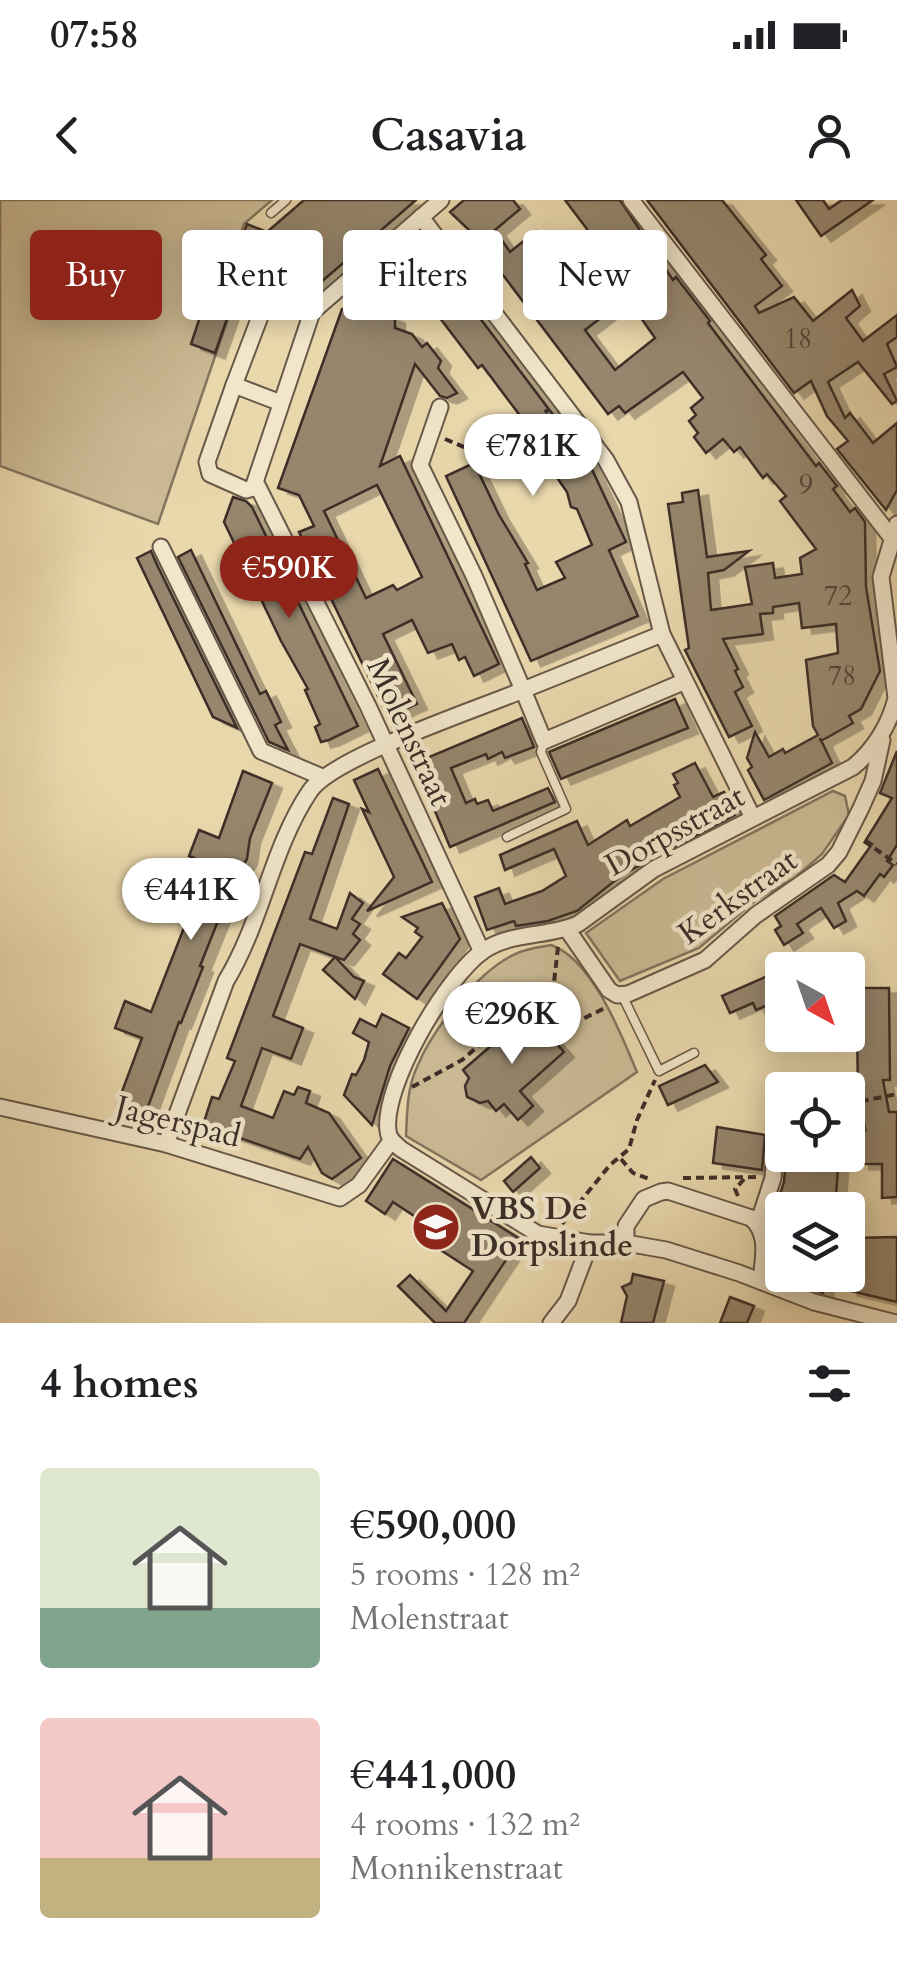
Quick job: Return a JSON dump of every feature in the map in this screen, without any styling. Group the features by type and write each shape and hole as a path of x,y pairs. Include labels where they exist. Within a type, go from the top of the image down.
{"street":[{"path":"323,302 441,200"},
{"path":"631,200 894,530"},
{"path":"421,217 606,460 630,502 662,634 753,818"},
{"path":"259,320 208,470 214,478 246,490 256,483 309,320"},
{"path":"234,385 281,403"},
{"path":"440,407 420,465 474,576 544,740 683,682"},
{"name":"Molenstraat","path":"256,483 482,952"},
{"name":"Dorpsstraat","path":"482,952 500,944 567,929 654,869 853,767 872,748 886,726 896,692 881,577 894,530"},
{"path":"161,547 261,751 322,777"},
{"path":"166,1144 226,980 237,962 290,830 322,777 352,760 662,634"},
{"name":"Kerkstraat","path":"622,995 705,960 756,915 828,865 850,832 873,781 886,726"},
{"path":"567,929 609,990 622,995"},
{"path":"482,952 459,976 400,1070 388,1125 391,1140 538,1234 590,1243 626,1243 699,1259 814,1302 896,1323"},
{"name":"Jagerspad","path":"0,1107 166,1144 340,1198 359,1185 391,1140"},
{"path":"758,1224 773,1172"},
{"path":"626,1243 626,1226 644,1199 668,1190 751,1218 758,1224 764,1240 761,1281"},
{"path":"551,1323 568,1302 590,1243"}],"lane":[{"path":"271,213 286,200"},
{"path":"507,837 566,810 541,752 544,740"},
{"path":"622,995 659,1071 694,1053"}],"path":[{"path":"431,433 483,455 502,448 560,401"},
{"path":"850,832 897,864"},
{"path":"567,929 558,947 548,1036 609,1006 622,995"},
{"path":"392,1098 462,1060 521,1009 533,1010 548,1020"},
{"path":"557,1238 562,1224 610,1165 629,1149 659,1071"},
{"path":"865,1101 897,1094"},
{"path":"621,1159 632,1173 649,1179 664,1178"},
{"path":"730,1177 734,1190"},
{"path":"678,1178 772,1178"}],"shaded area":[{"path":"0,200 272,200 242,230 182,230 182,320 227,320 158,524 0,466"},
{"path":"833,791 845,796 849,815 822,854 796,877 755,901 699,948 620,981 586,933 663,879"},
{"path":"551,945 566,953 592,981 637,1072 481,1180 406,1136 414,1075 434,1035 474,985 505,960"}],"building":[{"path":"304,200 416,200 381,230 343,230 343,263 323,280 323,230 269,230"},
{"path":"464,200 513,200 520,209 495,230 469,230 450,212"},
{"path":"565,200 620,200 640,230 588,230"},
{"path":"647,200 722,200 766,255 761,259 782,286 755,306 759,313 794,297 813,321 852,290 860,306 846,318 863,341 897,315 897,337 887,344 897,367 884,374 897,401 892,404 858,362 828,382 845,418 850,413 873,443 897,423 897,490 886,510 837,449 848,441 827,416 811,381 794,393"},
{"path":"796,200 823,200 829,209 842,200 873,200 821,236"},
{"path":"503,242 510,252 523,242 523,301 503,275"},
{"path":"667,271 710,321 816,466 819,463 837,486 833,489 850,512 855,508 865,522 866,587 880,671 861,709 849,716 853,723 821,741 832,763 764,800 748,770 752,767 747,758 755,732 769,757 818,735 813,726 806,660 838,653 836,624 802,628 799,603 773,607 773,613 760,614 763,634 723,639 743,687 735,692 752,726 729,737 685,650 689,648 668,504 683,502 682,493 698,490 707,557 749,551 724,570 708,573 711,610 752,604 745,567 773,563 775,578 802,574 800,558 816,549 780,501 786,496 767,474 763,478 740,447 734,452 723,439 706,453 694,437 698,433 689,421 696,415 691,408 703,398 683,372 625,413 619,406 608,414 537,320 598,320 585,330 615,370 655,338 642,320 667,320"},
{"path":"342,309 343,320 395,320 395,328 412,334 422,347 427,343 441,361 438,368 457,393 447,398 440,396 415,364 380,466 400,456 499,664 474,676 465,657 459,660 452,644 428,653 412,620 383,634 417,704 388,717 299,532 314,526 299,495 278,488","holes":["377,485 422,577 397,590 393,585 366,598 324,511"]},
{"path":"199,320 227,320 215,353 191,344"},
{"path":"441,320 481,320 588,461 626,542 609,550 638,616 531,661 446,476 474,463 528,563 525,564 537,590 565,578 556,562 592,545 577,509 571,507 558,479 561,477 530,437 533,433 482,365 478,368"},
{"path":"233,497 252,507 358,726 329,740 321,742 315,727 320,724 305,690 308,689 224,522"},
{"path":"191,550 260,694 266,691 281,722 275,725 288,750 269,742 178,557"},
{"path":"151,551 237,728 213,717 137,558"},
{"path":"675,699 688,728 561,779 549,752"},
{"path":"522,718 534,747 505,758 502,752 488,759 486,754 451,768 466,803 488,800 493,811 548,788 555,802 450,847 415,763"},
{"path":"897,751 897,845 887,861 893,865 884,877 880,874 864,896 857,891 838,903 846,921 834,928 821,908 797,924 803,933 784,945 775,930 781,926 775,916 834,875 845,882 872,844 866,840 892,798 880,793"},
{"path":"695,763 713,797 724,792 735,815 622,875 577,911 548,921 516,926 514,921 487,930 475,897 499,888 505,904 542,891 566,876 554,849 505,870 500,855 577,821 588,845 627,820 630,826 680,797 673,774"},
{"path":"378,769 432,882 367,911 394,877 362,809 369,812 354,780"},
{"path":"243,771 272,783 250,838 247,859 236,876 200,966 203,967 145,1115 117,1105 142,1038 115,1028 125,1001 151,1012 209,864 189,856 199,830 219,838"},
{"path":"333,798 349,804 310,919 337,929 350,893 363,903 352,919 360,924 353,934 360,940 344,960 300,944 273,1016 303,1028 291,1059 262,1048 241,1106 273,1118 284,1091 294,1095 298,1087 310,1091 306,1103 329,1113 361,1158 332,1179 322,1173 308,1147 300,1159 203,1125 212,1097 219,1099 235,1061 227,1058 305,852 312,854"},
{"path":"442,903 460,939 417,999 383,974 399,953 406,958 422,937 415,932 418,928 402,917"},
{"path":"335,957 354,977 364,981 355,999 323,970"},
{"path":"765,977 765,1006 756,1010 753,1003 730,1013 722,996"},
{"path":"865,988 889,988 890,1080 883,1080 889,1112 897,1112 897,1197 882,1198 882,1164 865,1164 865,1072 858,1072 857,1052 865,1052"},
{"path":"529,1013 564,1052 520,1091 533,1106 518,1120 504,1104 496,1111 488,1101 480,1103 467,1097 465,1086 469,1078 463,1070"},
{"path":"382,1014 409,1028 390,1066 372,1125 344,1095 352,1074 356,1075 364,1060 369,1042 353,1033 360,1019 376,1027"},
{"path":"705,1065 718,1082 668,1105 659,1086"},
{"path":"717,1127 765,1135 762,1170 713,1163"},
{"path":"531,1157 540,1168 513,1192 504,1181"},
{"path":"393,1159 520,1239 464,1323 435,1323 398,1286 410,1275 446,1311 473,1271 413,1232 420,1220 393,1202 385,1214 366,1201"},
{"path":"785,1172 838,1172 836,1192 781,1192"},
{"path":"897,1237 897,1302 855,1292 865,1292 865,1238"},
{"path":"633,1274 664,1281 653,1323 621,1323 627,1296 622,1287 631,1283"},
{"path":"730,1297 754,1306 747,1323 720,1323"}],"place":[{"name":"VBS De Dorpslinde","path":"436,1227"}]}
